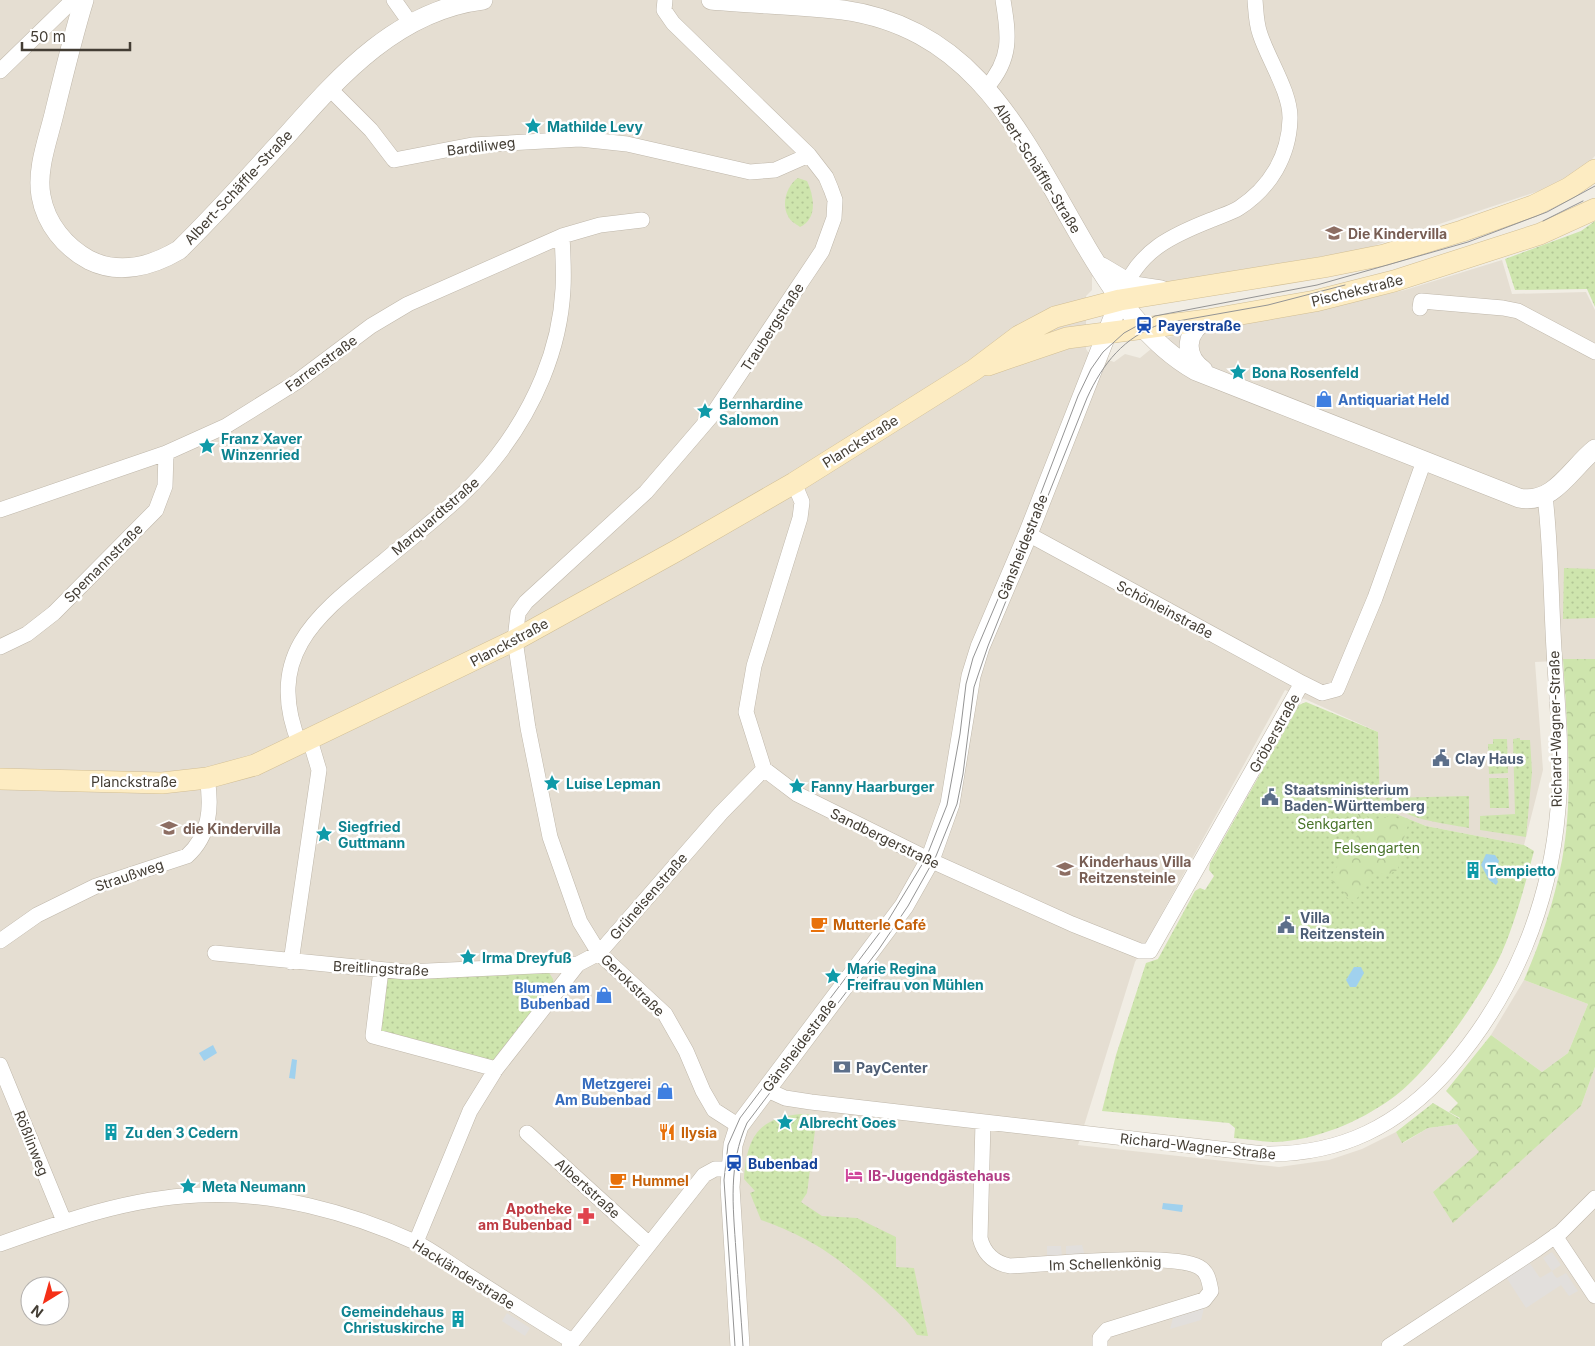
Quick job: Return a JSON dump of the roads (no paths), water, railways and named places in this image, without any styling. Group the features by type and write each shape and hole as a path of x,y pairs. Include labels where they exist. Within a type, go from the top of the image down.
{"main road":[{"name":"Pischekstraße","path":"1123,291 1178,291 1324,267 1392,252 1533,206 1569,188 1595,170"},
{"name":"Pischekstraße","path":"1108,332 1207,320 1315,300 1427,272 1540,234 1595,209"},
{"name":"Planckstraße","path":"0,779 162,783 208,778 255,765 515,640 794,483 974,370 1019,336 1055,317 1123,291"},
{"name":"Planckstraße","path":"974,370 1055,342 1108,332"}],"street":[{"path":"0,70 71,2 77,0"},
{"name":"Albert-Schäffle-Straße","path":"84,0 44,157 41,195 46,214 56,232 66,244 92,261 128,268 162,260 179,250 329,88 367,52 412,24 444,10 483,0"},
{"path":"394,0 412,24"},
{"name":"Traubergstraße","path":"515,640 518,613 526,602 646,492 713,414 822,251 834,218 835,200 826,177 809,155 674,23 664,10 665,0"},
{"name":"Albert-Schäffle-Straße","path":"711,0 844,10 898,24 940,46 959,60 986,88 1020,135 1102,267 1123,291"},
{"path":"986,88 998,75 1006,51 1008,34 1003,0"},
{"name":"Gänsheidestraße","path":"739,1126 904,906 930,860 950,804 970,685 978,654 1028,534 1123,291 1138,266 1166,240 1238,208 1266,186 1284,156 1290,118 1281,80 1259,33 1255,0"},
{"name":"Bardiliweg","path":"329,88 371,130 394,160 472,145 580,140 627,144 750,172 763,173 775,170 809,155"},
{"name":"Farrenstraße","path":"0,510 166,453 226,426 256,410 371,326 391,314 562,236 600,225 642,220"},
{"name":"Marquardtstraße","path":"291,962 319,770 305,742 292,722 287,695 294,661 311,625 340,597 466,491 499,454 529,408 548,364 559,323 564,288 562,236"},
{"path":"1102,267 1124,274 1138,266"},
{"path":"1123,291 1143,328 1190,367 1216,380 1519,498 1530,500 1545,496 1560,485 1583,459 1595,449"},
{"path":"1420,308 1421,301 1511,310 1532,317 1595,352"},
{"path":"1207,320 1194,330 1189,340 1188,350 1195,364 1216,380"},
{"path":"1088,381 1111,350 1124,338 1143,328"},
{"name":"Spemannstraße","path":"0,647 27,634 54,613 156,510 166,486 166,453"},
{"name":"Gröberstraße","path":"1150,950 1302,683 1322,693 1337,690 1374,598 1424,460"},
{"path":"764,770 746,712 754,666 800,518 802,502 794,483"},
{"name":"Richard-Wagner-Straße","path":"765,1089 793,1100 1264,1154 1298,1154 1323,1150 1372,1132 1401,1114 1439,1080 1486,1022 1511,979 1537,915 1551,865 1560,774 1545,496"},
{"name":"Schönleinstraße","path":"1028,534 1302,683"},
{"name":"Gerokstraße","path":"515,640 528,728 550,837 580,922 599,953 665,1014 686,1051 703,1091 714,1110 739,1126"},
{"name":"Sandbergerstraße","path":"764,770 796,794 930,860 1072,924 1140,951 1150,950"},
{"name":"Grüneisenstraße","path":"416,1242 470,1112 496,1069 578,964 599,953 721,813 764,770"},
{"name":"Straußweg","path":"0,941 37,915 96,886 186,856 197,847 210,811 211,797 208,778"},
{"name":"Breitlingstraße","path":"215,953 406,972 578,964"},
{"path":"381,970 373,1036 496,1069"},
{"name":"Rößlinweg","path":"0,1064 64,1221"},
{"name":"Im Schellenkönig","path":"984,1122 980,1238 985,1252 996,1262 1010,1266 1169,1261 1197,1266 1207,1276 1211,1290 1204,1300 1107,1330 1100,1338 1100,1346"},
{"path":"739,1126 733,1145 730,1169 730,1202 740,1346"},
{"name":"Albertstraße","path":"527,1133 649,1244"},
{"path":"571,1344 704,1176 715,1169 730,1169"},
{"name":"Hackländerstraße","path":"0,1244 64,1221 143,1202 175,1197 199,1195 240,1196 307,1206 344,1216 416,1242 571,1344"},
{"path":"1389,1346 1555,1236 1595,1198"},
{"path":"1555,1236 1595,1296"}],"water":[{"path":"1486,854 1495,855 1499,861 1495,874 1498,882 1496,885 1489,880 1481,865"},
{"path":"1354,967 1361,967 1364,973 1356,987 1350,987 1346,980"},
{"path":"213,1045 217,1053 204,1061 199,1053"},
{"path":"292,1059 297,1060 295,1079 289,1078"},
{"path":"1163,1203 1183,1205 1182,1212 1162,1209"}],"tram line":[{"path":"735,1346 724,1180 728,1145 740,1118 884,927 926,858 947,805 960,734 966,684 973,658 1023,540 1078,396 1091,369 1103,352 1124,333 1155,316 1317,285 1468,242 1547,212 1595,186"},
{"path":"1543,221 1583,201"},
{"path":"743,1346 733,1202 734,1170 741,1139 747,1123 879,949 908,906 936,856 957,804 963,774 974,687 988,646 1093,385 1116,353 1136,336 1148,329 1161,324 1268,305 1345,285"}],"place":[{"name":"Mathilde Levy","path":"533,126"},
{"name":"Die Kindervilla","path":"1334,233"},
{"name":"Payerstraße","path":"1144,325"},
{"name":"Bona Rosenfeld","path":"1238,372"},
{"name":"Antiquariat Held","path":"1324,399"},
{"name":"Bernhardine Salomon","path":"705,411"},
{"name":"Franz Xaver Winzenried","path":"207,446"},
{"name":"Clay Haus","path":"1441,758"},
{"name":"Luise Lepman","path":"552,783"},
{"name":"Fanny Haarburger","path":"797,786"},
{"name":"Staatsministerium Baden-Württemberg","path":"1270,797"},
{"name":"die Kindervilla","path":"169,828"},
{"name":"Siegfried Guttmann","path":"324,834"},
{"name":"Kinderhaus Villa Reitzensteinle","path":"1065,869"},
{"name":"Tempietto","path":"1473,870"},
{"name":"Mutterle Café","path":"819,924"},
{"name":"Villa Reitzenstein","path":"1286,925"},
{"name":"Irma Dreyfuß","path":"468,957"},
{"name":"Marie Regina Freifrau von Mühlen","path":"833,976"},
{"name":"Blumen am Bubenbad","path":"604,995"},
{"name":"PayCenter","path":"842,1067"},
{"name":"Metzgerei Am Bubenbad","path":"665,1091"},
{"name":"Albrecht Goes","path":"785,1122"},
{"name":"Zu den 3 Cedern","path":"111,1132"},
{"name":"Ilysia","path":"667,1132"},
{"name":"Bubenbad","path":"734,1163"},
{"name":"IB-Jugendgästehaus","path":"854,1175"},
{"name":"Hummel","path":"618,1180"},
{"name":"Meta Neumann","path":"188,1186"},
{"name":"Apotheke am Bubenbad","path":"586,1216"},
{"name":"Gemeindehaus Christuskirche","path":"458,1319"}],"park label":[{"name":"Senkgarten","path":"1335,823"},
{"name":"Felsengarten","path":"1377,847"}]}
